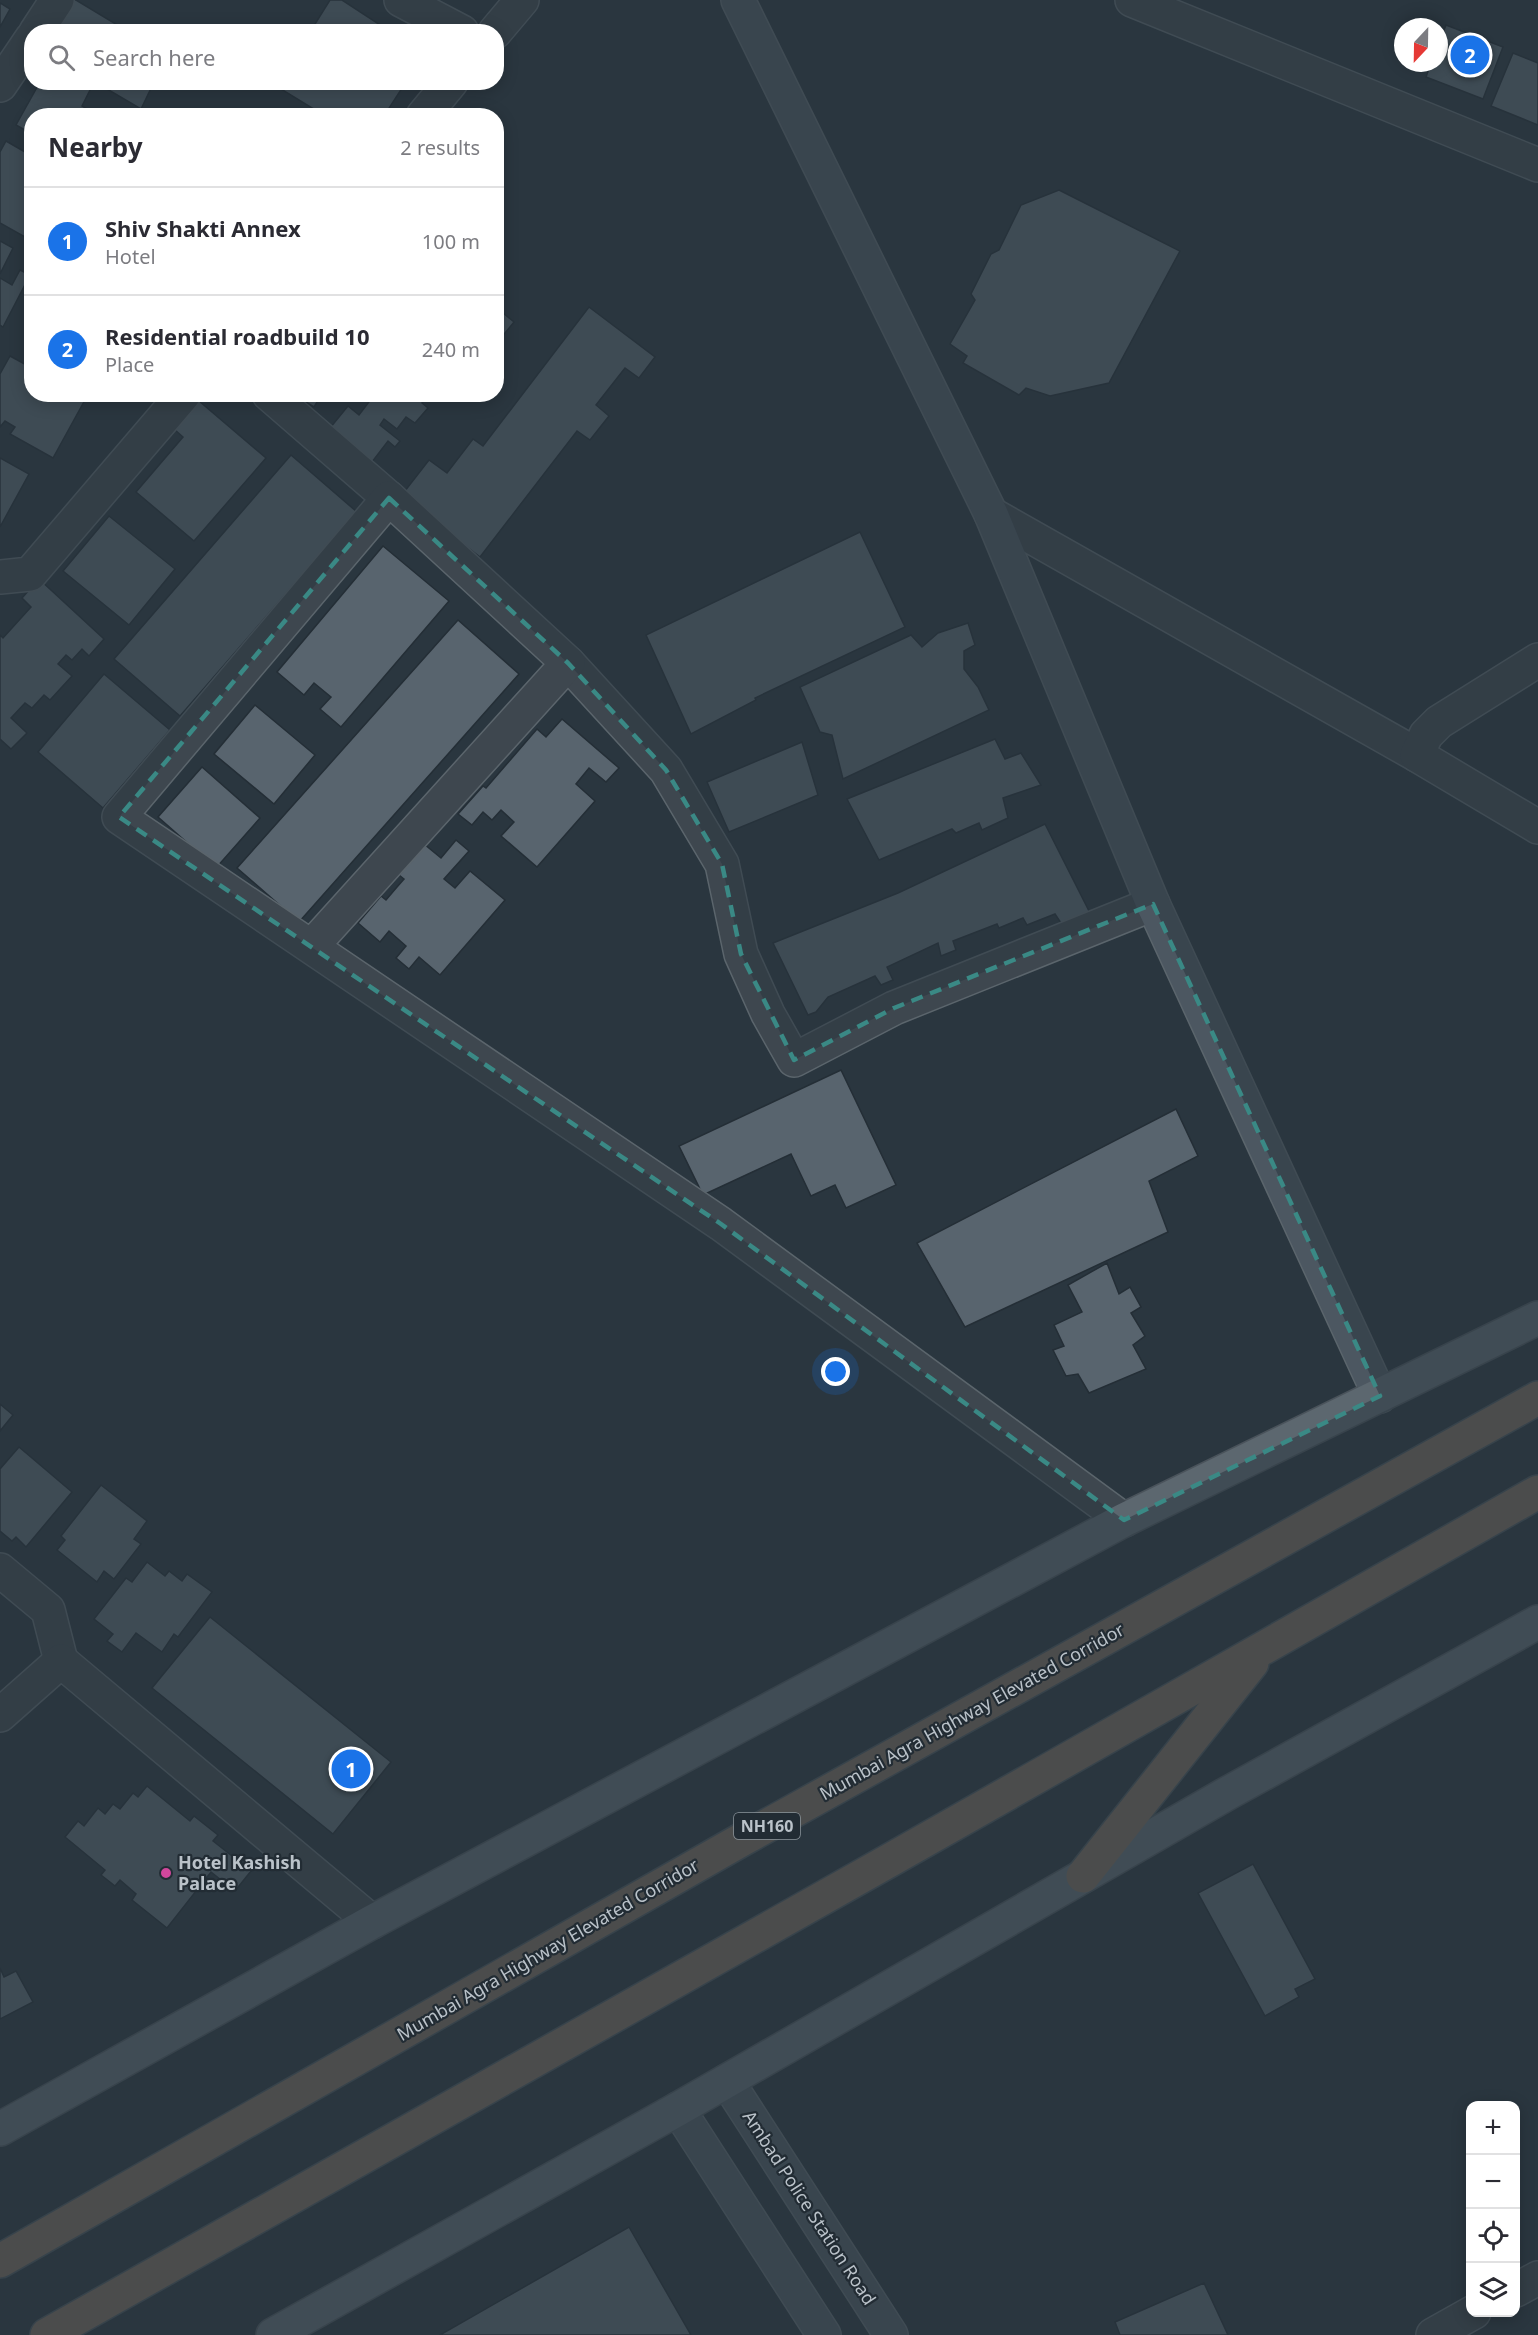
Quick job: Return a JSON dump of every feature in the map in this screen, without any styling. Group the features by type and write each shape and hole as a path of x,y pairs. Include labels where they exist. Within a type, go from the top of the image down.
{"highway":[{"name":"Mumbai Agra Highway Elevated Corridor","path":"0,2261 743,1839 1538,1398"},
{"path":"47,2335 531,2061 1035,1780 1538,1492"},
{"path":"1083,1876 1263,1650"}],"main road":[{"path":"0,2129 372,1922 1124,1520 1538,1318"},
{"path":"273,2335 678,2109 1228,1793 1538,1622"}],"street":[{"path":"41,24 57,0"},
{"path":"401,0 447,24"},
{"path":"502,24 522,0"},
{"path":"738,0 991,514 1153,904 1380,1396"},
{"path":"1132,0 1538,165"},
{"path":"0,85 24,50"},
{"path":"430,108 444,90"},
{"path":"0,577 30,574 177,402"},
{"path":"278,402 389,498 568,663 666,770 722,864 741,954 768,1014 794,1060 894,1008 1153,904"},
{"path":"389,498 119,817 721,1224 1124,1520"},
{"path":"991,514 1417,755 1538,827"},
{"path":"1417,755 1426,735 1439,722 1538,660"},
{"path":"312,946 568,663"},
{"path":"0,1570 48,1610 61,1661 372,1922"},
{"path":"0,1716 61,1661"},
{"name":"Ambad Police Station Road","path":"727,2081 891,2335"},
{"path":"678,2109 824,2335"},
{"path":"1520,2287 1538,2278"},
{"path":"1433,2335 1467,2317"}],"highlighted area":[{"path":"389,498 568,663 666,770 722,864 741,954 794,1060 894,1008 1153,904 1380,1396 1124,1520 721,1224 119,817"}],"building":[{"path":"73,0 76,0 116,24 60,24"},
{"path":"330,0 342,0 379,24 315,24"},
{"path":"0,3 10,9 0,27"},
{"path":"1448,26 1503,47 1483,99 1426,77 1428,72 1448,72"},
{"path":"1513,53 1538,63 1538,125 1491,106"},
{"path":"36,90 90,90 82,106 85,108 25,108"},
{"path":"109,90 150,90 141,108"},
{"path":"283,90 401,90 389,108 312,108"},
{"path":"24,111 24,130 16,125"},
{"path":"6,141 24,151 24,236 0,223 0,152"},
{"path":"1059,190 1180,251 1109,383 1050,396 1026,388 1019,395 963,363 967,356 950,344 975,300 971,294 991,254 999,250 1021,205"},
{"path":"0,241 13,248 0,274"},
{"path":"20,270 24,272 24,287 3,327 0,325 0,278 12,285"},
{"path":"589,307 655,357 639,378 625,368 596,405 609,416 590,440 577,431 480,557 401,496 429,460 447,473 473,439 483,446"},
{"path":"504,314 514,322 504,334"},
{"path":"10,356 24,364 24,402 84,402 53,458 10,434 15,427 5,421 0,427 0,374"},
{"path":"200,402 266,458 194,541 136,492 183,437 174,429"},
{"path":"306,402 317,402 314,407"},
{"path":"369,402 423,402 428,408 415,423 406,417 397,429 384,419 380,425 400,441 395,447 388,441 372,462 330,428 348,406 359,415"},
{"path":"291,455 357,512 180,716 114,659"},
{"path":"0,458 29,474 0,527"},
{"path":"109,516 175,569 129,625 63,571"},
{"path":"860,532 905,627 755,698 756,700 691,734 646,635"},
{"path":"383,546 449,601 341,727 320,709 331,697 314,683 304,695 277,672"},
{"path":"39,579 104,639 89,656 82,649 72,660 66,655 58,664 72,676 50,700 44,695 32,708 25,703 11,718 27,733 11,749 0,739 0,635 3,638 31,607 22,598"},
{"path":"458,620 519,674 299,922 237,868"},
{"path":"968,623 975,645 964,651 964,669 978,687 989,710 843,779 832,735 820,732 800,687 911,635 922,647 938,633"},
{"path":"104,674 170,730 103,808 38,752"},
{"path":"255,705 315,755 274,804 214,754"},
{"path":"562,719 619,768 606,782 589,768 576,784 595,801 537,867 501,836 514,822 501,810 492,820 483,812 472,825 458,814 483,786 486,788 537,729 546,737"},
{"path":"995,739 1005,759 1021,753 1041,785 1003,798 1008,818 982,830 979,823 956,833 952,829 879,860 847,799"},
{"path":"802,742 818,795 729,832 707,782"},
{"path":"202,767 260,818 216,868 158,817"},
{"path":"1045,824 1091,915 1065,929 1055,914 1027,925 1023,918 999,928 997,924 953,941 956,950 941,956 938,943 887,967 893,980 881,985 875,976 828,997 816,1012 808,1015 773,943 898,893"},
{"path":"456,840 469,851 444,879 455,888 470,871 505,900 440,975 419,957 409,969 396,958 406,946 389,931 380,942 358,923 381,896 386,900 404,879 399,875 424,844 441,858"},
{"path":"841,1070 896,1185 846,1208 835,1185 811,1196 791,1154 703,1195 679,1146"},
{"path":"1176,1109 1198,1156 1149,1181 1168,1232 965,1327 917,1243"},
{"path":"1107,1263 1119,1294 1130,1287 1141,1307 1131,1313 1145,1336 1133,1345 1146,1369 1089,1393 1078,1374 1066,1376 1053,1350 1064,1346 1054,1325 1082,1312 1068,1285"},
{"path":"0,1404 13,1415 0,1431"},
{"path":"19,1447 72,1492 26,1547 16,1537 12,1541 0,1531 0,1469"},
{"path":"101,1485 147,1521 134,1539 141,1544 114,1579 104,1571 97,1582 57,1550 65,1540 61,1536"},
{"path":"147,1562 165,1576 169,1571 182,1581 187,1574 212,1592 178,1637 174,1634 162,1652 136,1633 122,1652 107,1641 113,1634 94,1619 126,1578 132,1582"},
{"path":"210,1617 391,1762 333,1834 152,1688"},
{"path":"147,1786 190,1821 194,1816 218,1835 213,1841 251,1871 235,1891 211,1872 167,1928 132,1900 136,1894 120,1880 115,1886 101,1875 105,1870 65,1837 78,1821 84,1826 98,1808 105,1814 113,1804 120,1809 133,1793 138,1797"},
{"path":"1253,1864 1315,1979 1295,1989 1299,1997 1265,2016 1198,1893"},
{"path":"0,1968 4,1977 16,1971 33,2002 0,2019"},
{"path":"629,2227 691,2335 440,2335"},
{"path":"1204,2283 1228,2335 1120,2335 1115,2322"}],"place":[{"name":"Residential roadbuild 10","path":"1470,55"},
{"name":"Shiv Shakti Annex","path":"351,1769"},
{"name":"Hotel Kashish Palace","path":"166,1873"}]}
